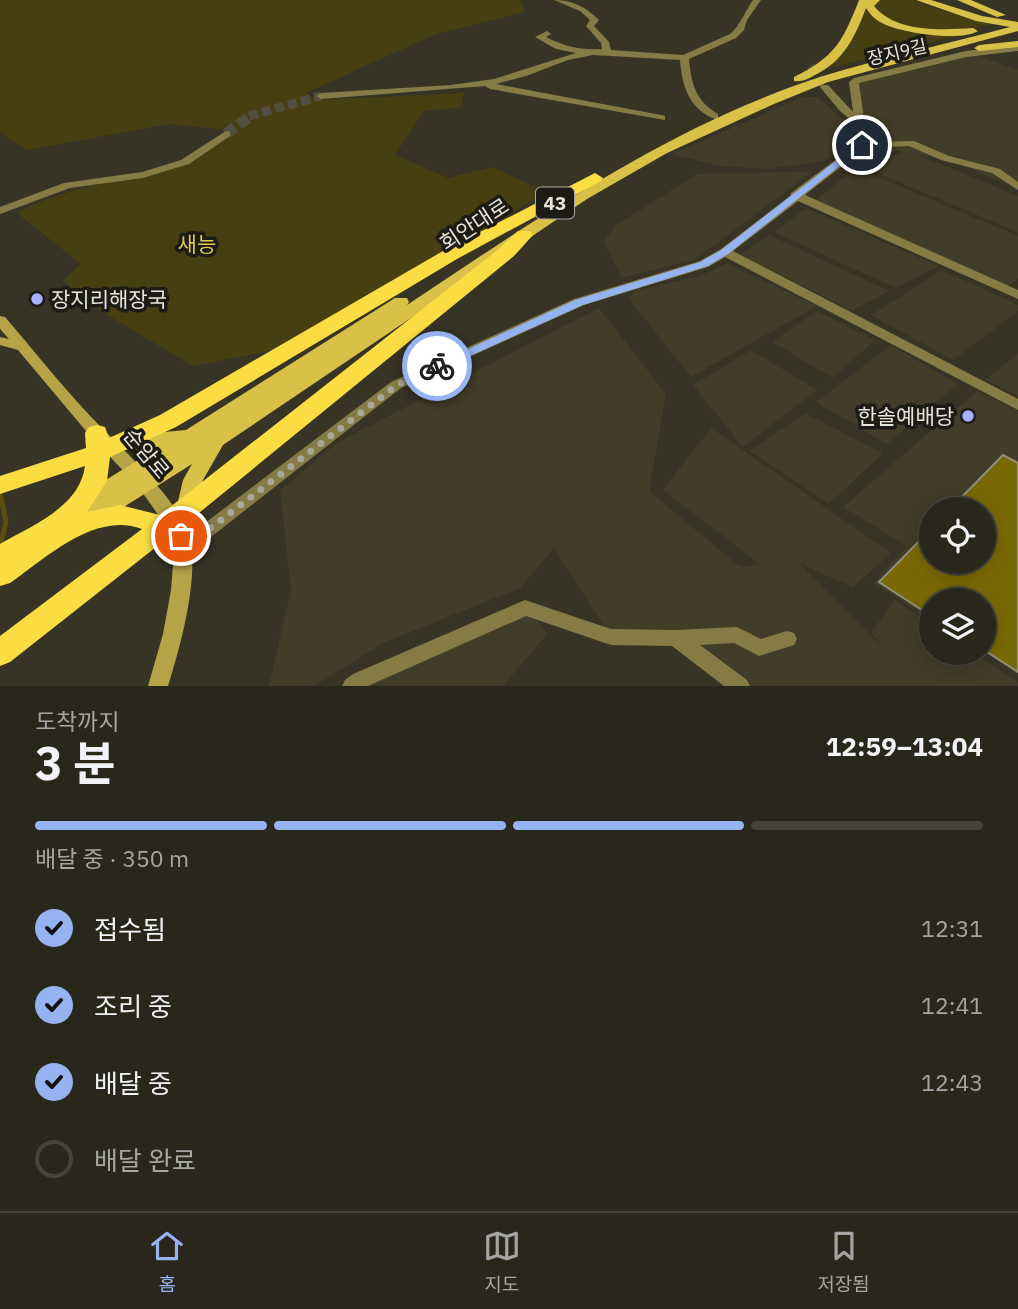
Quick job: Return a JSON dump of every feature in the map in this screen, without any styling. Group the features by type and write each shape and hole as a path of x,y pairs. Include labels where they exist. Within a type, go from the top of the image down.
{"highway":[{"path":"0,485 68,465 129,441 168,421 450,254 594,178"},
{"path":"0,655 309,411 372,357 507,252 524,235"},
{"path":"74,519 93,486 103,437"},
{"path":"74,519 119,515 139,518 181,543"},
{"name":"회안대로","path":"0,557 74,519"},
{"name":"43","path":"0,575 74,519"}],"main road":[{"path":"756,99 833,60 849,39 864,0"},
{"path":"875,0 869,6 878,18 912,29 952,33 1014,21"},
{"path":"920,0 963,15 1014,21"},
{"path":"962,0 1014,21"},
{"path":"975,0 1014,21"},
{"path":"986,0 1014,21"},
{"path":"994,0 1014,21"},
{"name":"회안대로","path":"74,519 138,478 196,433 594,178 715,116 756,99 851,66 1014,21"},
{"name":"회안대로","path":"138,478 218,439 582,196 650,157 711,127 808,86 1014,21"},
{"path":"808,86 990,46 1018,46"},
{"path":"103,437 142,443 196,433"},
{"path":"181,543 193,480 218,439"}],"street":[{"path":"557,0 590,15 594,20 590,26 605,42 607,51"},
{"path":"547,34 539,37 559,47 684,58 733,36 740,30 743,20 757,0"},
{"name":"장지9길","path":"862,145 856,112 857,80 966,54 1018,46"},
{"path":"321,96 478,84 536,71 582,51"},
{"path":"684,58 688,92 696,105 715,116"},
{"path":"478,84 661,118"},
{"path":"825,87 842,108 859,122"},
{"path":"0,211 68,185 167,169 201,154 226,134"},
{"path":"158,686 168,659 179,595 181,543 397,385 579,302 704,264 725,252 862,145 911,143 945,159 981,165 996,171 1018,187"},
{"path":"795,195 1018,295"},
{"path":"725,252 1018,405"},
{"name":"순암로","path":"0,321 27,348 161,505 181,543"},
{"path":"0,341 27,348"},
{"path":"352,686 360,680 525,608 611,637 737,635 759,648 788,639"},
{"path":"676,638 740,686"}],"shaded area":[{"path":"971,53 1018,70 1018,189 945,158 918,155 1018,196 1018,232 861,166 904,152 862,145 860,79"},
{"path":"803,97 818,97 857,133 854,147 822,161 767,169 719,166 672,154"},
{"path":"856,168 1018,236 1018,279 1006,287 816,200"},
{"path":"812,172 696,259 622,278 604,242 615,226 697,174"},
{"path":"806,208 938,266 896,288 774,232"},
{"path":"769,235 889,291 852,311 740,254"},
{"path":"727,263 817,306 691,377 629,299 634,291 700,276"},
{"path":"942,270 1018,305 1018,311 953,360 871,315"},
{"path":"599,308 666,394 649,491 740,567 761,565 663,490 711,428 891,553 853,587 800,564 885,650 871,633 895,600 919,616 919,665 992,665 1018,682 1018,686 740,686 676,638 611,637 554,548 520,588 383,643 314,686 269,686 291,591 280,490 338,442"},
{"path":"817,311 875,340 833,378 772,342"},
{"path":"891,345 958,384 887,444 816,402"},
{"path":"751,350 817,390 743,447 693,385"},
{"path":"1018,354 1018,396 985,380"},
{"path":"977,391 1018,411 1018,674 996,660 996,588 919,588 919,611 874,583 907,546 843,507"},
{"path":"805,413 883,453 829,504 749,451"},
{"path":"525,608 548,633 503,686 352,686"}],"green space":[{"name":"새능","path":"0,0 520,0 525,12 436,34 306,93 317,100 464,93 461,107 424,111 395,155 448,178 492,167 546,192 284,348 193,366 104,313 63,281 81,264 17,213 73,191 185,161 237,131 169,124 27,150 0,133"},
{"path":"867,0 866,5 874,15 897,27 924,32 965,34 826,69 847,49"},
{"path":"879,0 914,0 936,9 997,24 948,30 913,28 897,24 883,16 873,5"}],"building":[{"path":"1003,455 1018,463 1018,672 996,658 996,588 919,588 919,608 879,582 919,541 919,574 996,574 996,497 962,497"}],"waterway":[{"path":"0,493 6,522 0,547"}],"tunnel":[{"path":"811,66 825,87"},
{"path":"252,115 321,96"},
{"path":"226,134 252,115"}],"way so far":[{"path":"181,536 182,550 397,385 437,366"}],"place":[{"name":"장지리해장국","path":"37,299"},
{"name":"한솔예배당","path":"968,416"}],"route":[{"path":"437,366 579,302 704,264 725,252 862,145"}]}
